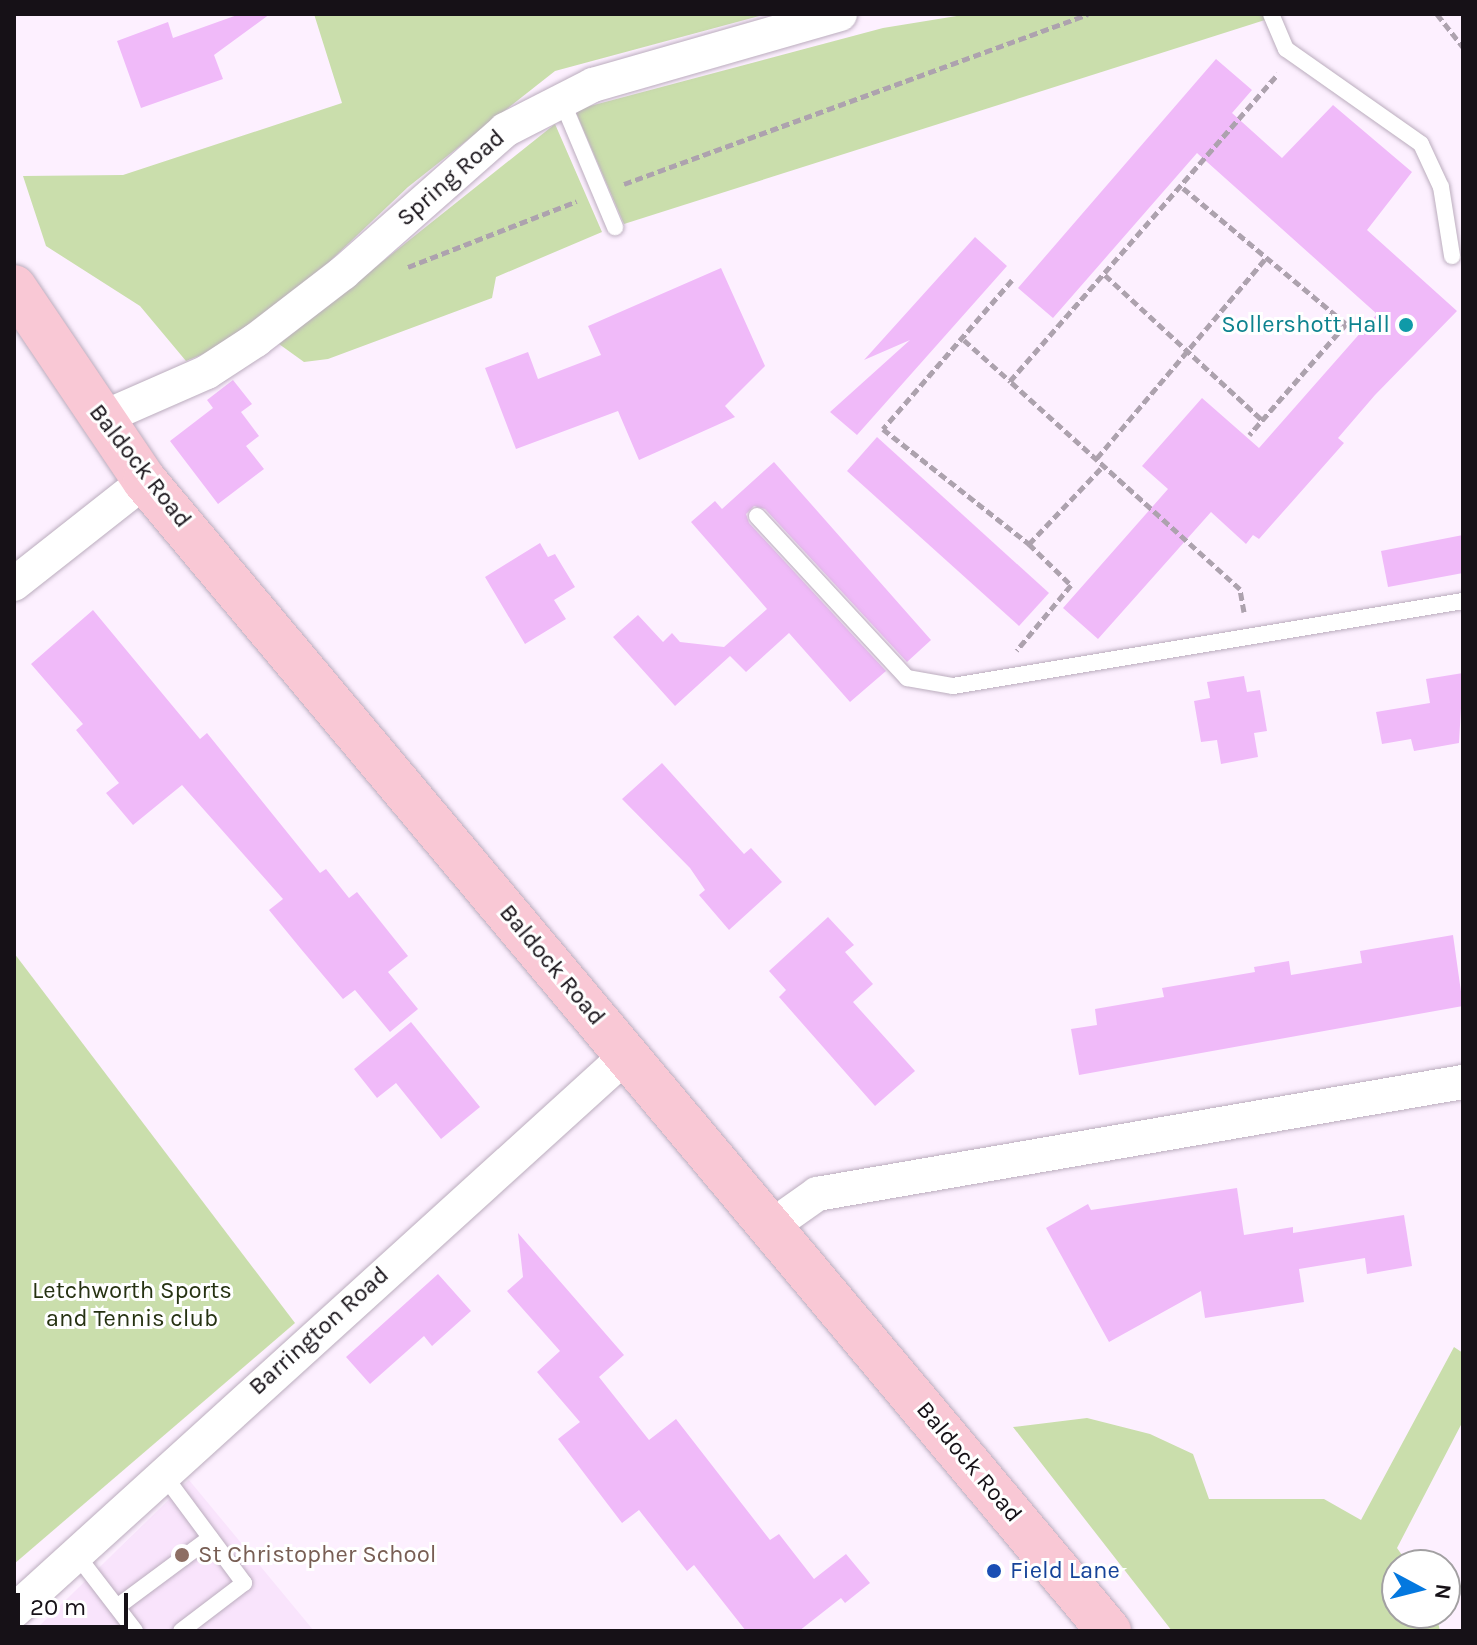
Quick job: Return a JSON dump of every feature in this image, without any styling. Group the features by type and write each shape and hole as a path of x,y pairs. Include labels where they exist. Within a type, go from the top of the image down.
{"main road":[{"name":"Baldock Road","path":"14,287 100,419 145,481 773,1225 1109,1631"}],"street":[{"name":"Spring Road","path":"100,419 207,372 343,273 505,130 593,85 840,14"},
{"path":"14,584 145,481"},
{"name":"Barrington Road","path":"14,1611 162,1473 627,1055"},
{"path":"773,1225 817,1194 1463,1082"}],"lane":[{"path":"1271,14 1286,49 1421,144 1441,187 1452,256"},
{"path":"562,101 615,227"},
{"path":"757,516 907,678 953,686 1463,601"},
{"path":"162,1473 244,1583 181,1631"},
{"path":"117,1607 210,1538"},
{"path":"76,1554 135,1631"}],"path":[{"path":"343,273 399,270 601,192 1088,14"},
{"path":"1437,14 1463,47"},
{"path":"1010,381 1183,188 1260,90 1297,58"},
{"path":"1183,188 1346,324 1249,435"},
{"path":"1097,458 1265,259"},
{"path":"1105,275 1262,420"},
{"path":"1012,280 964,340 883,429 1029,544 1071,585 1018,644 1016,676"},
{"path":"964,340 1240,589 1248,637"},
{"path":"1029,544 1104,465"}],"shaded area":[{"name":"St Christopher School","path":"189,1480 314,1631 34,1631"}],"green space":[{"path":"314,14 767,14 555,71 408,187 309,281 211,351 186,361 140,306 46,246 23,176 123,175 342,103"},
{"path":"969,14 1284,14 624,224 575,110 883,28"},
{"path":"555,124 602,232 496,277 492,298 328,359 304,362 279,344"},
{"name":"Letchworth Sports and Tennis club","path":"14,953 295,1323 14,1564"},
{"path":"1454,1347 1463,1353 1463,1421 1398,1549 1381,1549 1381,1629 1440,1631 1172,1631 1013,1427 1087,1418 1150,1434 1193,1454 1209,1499 1324,1499 1361,1520"}],"building":[{"path":"240,14 270,14 214,55 223,79 141,108 117,41 168,22 173,38"},
{"path":"1216,59 1252,90 1232,113 1282,158 1333,105 1412,172 1367,230 1457,311 1375,395 1338,438 1344,443 1259,539 1253,535 1246,544 1211,512 1098,639 1063,608 1168,489 1142,466 1202,398 1259,448 1377,314 1197,153 1053,318 1018,288"},
{"path":"975,237 1007,266 857,435 830,412 910,340 864,360"},
{"path":"721,268 765,366 725,406 735,417 639,460 618,411 516,449 485,368 528,352 538,379 601,355 588,326"},
{"path":"233,380 252,404 241,412 259,436 246,446 264,469 218,504 170,441 213,408 207,400"},
{"path":"877,437 1049,593 1019,626 847,471"},
{"path":"774,462 931,640 907,662 765,509 754,506 746,514 749,523 886,671 850,702 789,633 746,672 730,656 675,706 613,637 638,615 663,642 672,633 680,642 724,647 767,609 691,522 715,501 722,509"},
{"path":"1463,535 1463,573 1388,587 1381,551"},
{"path":"540,543 548,557 555,554 575,587 554,600 566,619 525,644 485,577"},
{"path":"93,610 200,739 207,733 320,873 326,869 349,898 357,892 408,956 388,972 418,1009 390,1032 355,990 343,999 269,910 283,899 182,785 133,825 106,793 119,783 76,730 83,724 31,664"},
{"path":"1463,673 1459,743 1414,751 1411,739 1382,744 1376,712 1430,703 1426,679"},
{"path":"1244,676 1247,692 1260,690 1267,731 1254,733 1258,757 1221,764 1217,740 1201,742 1194,701 1210,698 1207,682"},
{"path":"662,763 744,854 751,848 782,882 729,930 699,895 705,890 690,868 622,799"},
{"path":"828,917 854,945 845,952 873,984 853,1002 915,1071 875,1106 779,997 786,990 769,971"},
{"path":"1453,935 1463,1006 1079,1075 1071,1029 1097,1025 1095,1009 1164,997 1162,988 1255,972 1254,967 1289,961 1291,975 1362,963 1360,951"},
{"path":"411,1022 480,1107 441,1139 396,1083 377,1098 354,1069"},
{"path":"1237,1188 1244,1235 1293,1227 1293,1233 1404,1215 1412,1266 1367,1274 1365,1258 1299,1269 1304,1302 1205,1318 1201,1291 1109,1342 1046,1228 1088,1204 1091,1210"},
{"path":"518,1233 624,1355 599,1377 649,1440 676,1419 770,1540 779,1534 814,1579 846,1554 870,1583 845,1603 841,1598 799,1631 746,1631 694,1565 687,1571 639,1510 622,1523 558,1439 580,1422 537,1372 560,1351 507,1291 523,1277"},
{"path":"438,1274 471,1311 432,1346 424,1336 370,1384 346,1357"}],"place":[{"name":"Sollershott Hall","path":"1406,325"},
{"name":"St Christopher School","path":"182,1555"},
{"name":"Field Lane","path":"994,1571"}]}
